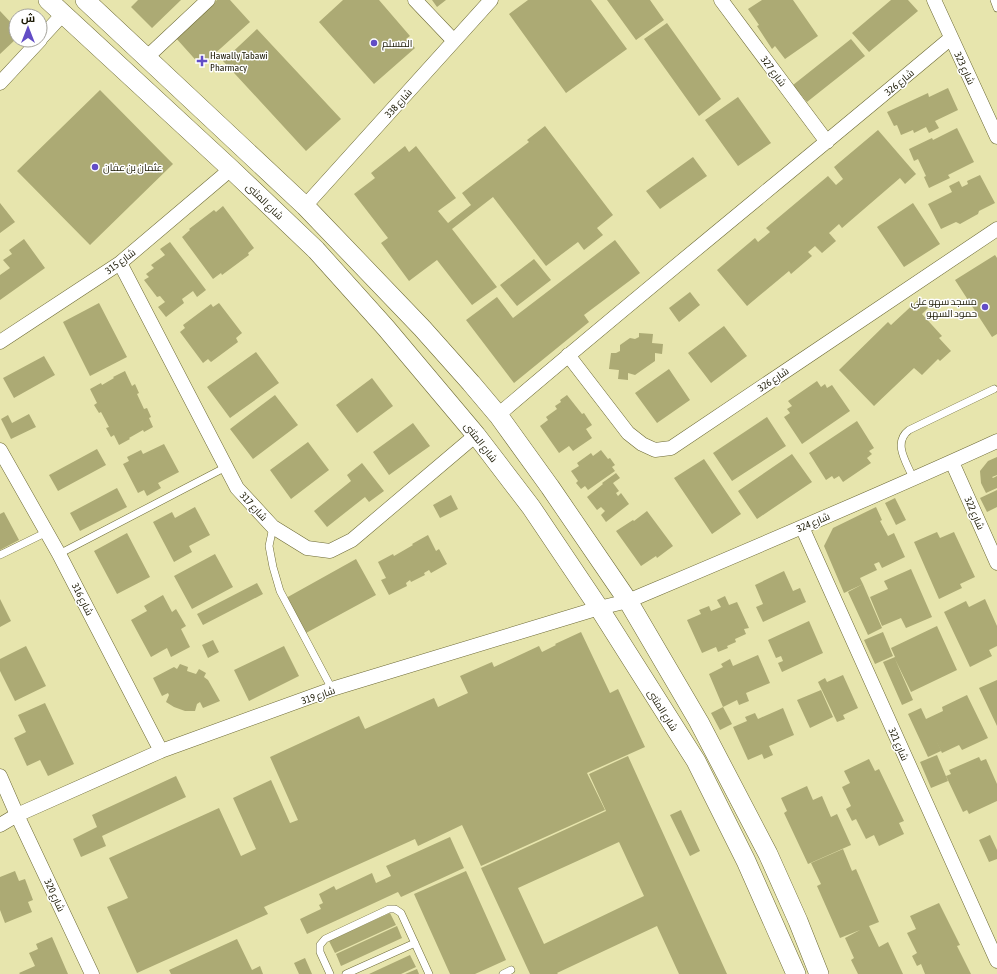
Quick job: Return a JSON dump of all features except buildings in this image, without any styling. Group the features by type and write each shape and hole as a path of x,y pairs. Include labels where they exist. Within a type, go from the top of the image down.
{"street":[{"name":"شارع المثنى","path":"48,0 231,169 316,250 386,328 476,435 531,507 599,608 696,761 746,861 796,974"},
{"path":"85,0 305,206 422,328 498,415 550,487 628,601 699,722 768,854 798,921 819,974"},
{"path":"146,58 208,0"},
{"path":"415,0 454,41"},
{"name":"شارع 338","path":"305,206 491,0"},
{"name":"شارع 327","path":"721,0 827,142"},
{"name":"شارع 323","path":"934,0 997,136"},
{"path":"48,31 63,14"},
{"name":"شارع 326","path":"498,415 568,355 951,38"},
{"path":"0,84 33,48"},
{"name":"شارع 315","path":"0,342 120,263 231,169"},
{"name":"شارع 326","path":"568,355 628,433 642,444 655,450 671,448 997,229"},
{"name":"شارع 317","path":"120,263 237,488 273,527 307,548 330,551 352,540 476,435"},
{"name":"شارع 324","path":"628,601 952,462 997,441"},
{"name":"شارع 316","path":"0,450 59,554 161,751"},
{"name":"شارع 322","path":"952,462 997,563"},
{"name":"شارع 321","path":"802,527 997,961"},
{"name":"شارع 319","path":"0,825 17,815 161,751 332,689 599,608 628,601"},
{"name":"شارع 320","path":"0,776 92,974"}],"lane":[{"path":"994,0 997,8"},
{"path":"913,478 900,446 901,440 905,433 994,389"},
{"path":"59,554 226,467"},
{"path":"273,527 269,546 280,591 332,689"},
{"path":"0,555 47,532"},
{"path":"330,974 320,952 320,944 325,939 389,909 401,913 429,974"},
{"path":"346,974 415,943"},
{"path":"503,974 511,970"}],"place":[{"name":"المسلم","path":"374,43"},
{"name":"Hawally Tabawi Pharmacy","path":"202,61"},
{"name":"عثمان بن عفان","path":"95,167"},
{"name":"مسجد سهو علي حمود السهو","path":"985,307"}]}
